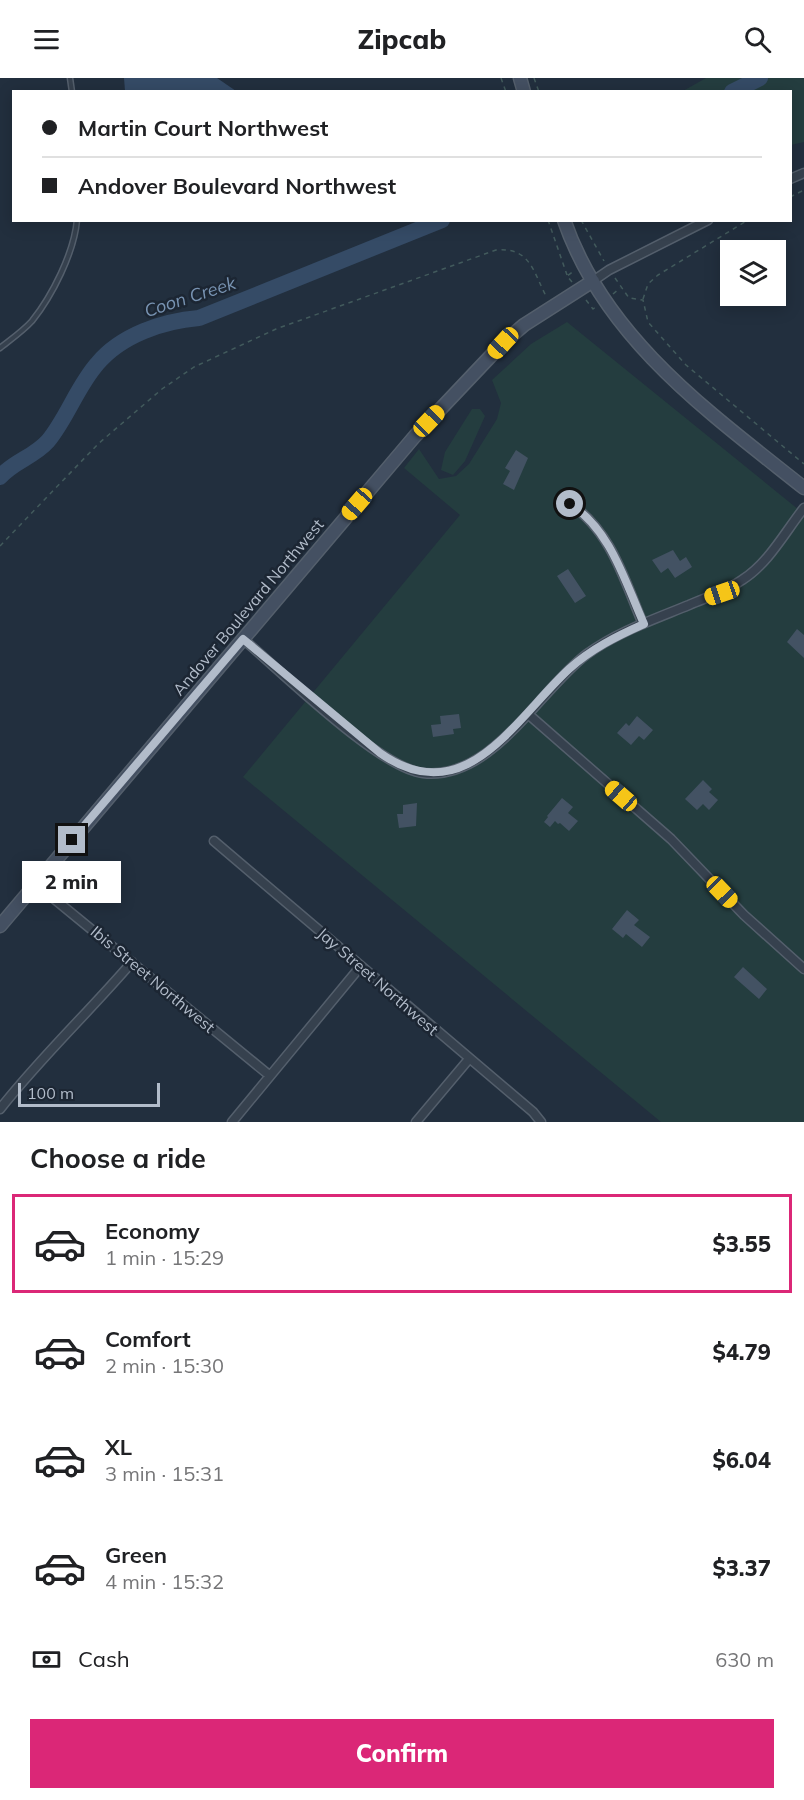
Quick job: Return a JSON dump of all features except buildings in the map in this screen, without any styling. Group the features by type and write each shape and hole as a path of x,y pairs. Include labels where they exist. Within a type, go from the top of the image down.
{"street":[{"path":"565,222 577,253 593,281 620,321 666,374 804,488"},
{"path":"593,281 609,270 704,222"},
{"name":"Andover Boulevard Northwest","path":"0,926 415,435 503,343 524,325 593,281"},
{"path":"570,504 584,513 600,530 644,624"},
{"path":"243,639 380,753 401,767 416,772 442,772 473,762 488,751 528,714 570,668 588,654 644,624 722,593 744,579 758,568 804,508"},
{"path":"528,714 671,839 744,915 804,969"},
{"name":"Jay Street Northwest","path":"214,841 533,1112 541,1122"},
{"name":"Ibis Street Northwest","path":"36,884 269,1075"},
{"path":"0,1109 23,1080 95,1006 132,962"},
{"path":"232,1122 360,967"},
{"path":"416,1122 469,1059"}],"lane":[{"path":"0,348 30,323 54,288 76,232 77,222"}],"path":[{"path":"549,222 567,276"},
{"path":"582,222 609,270 628,297 643,300"},
{"path":"745,222 658,275 648,284 643,300 648,322 686,365 804,464"},
{"path":"0,546 98,444 162,389 194,367 276,329 496,250 511,249 526,258 552,308"}],"green space":[{"path":"706,78 804,78 804,142 792,145 792,90 685,90"},
{"path":"567,322 804,514 804,1122 661,1122 243,777 460,515 404,468 419,449 439,479 456,476 469,464 497,419 501,403 492,380 531,344"},
{"path":"472,409 480,409 485,416 465,461 453,475 441,470 445,452"}],"water":[{"path":"124,78 217,78 235,90 125,90"}],"waterway":[{"name":"Coon Creek","path":"736,90 760,78"},
{"name":"Coon Creek","path":"0,477 48,441 97,364 130,337 171,322 199,318 437,222"}],"route":[{"path":"72,840 243,639 321,706 393,763 416,772 434,773 460,768 473,762 509,733 570,668 601,645 644,624 600,530 584,513 570,504"}]}
